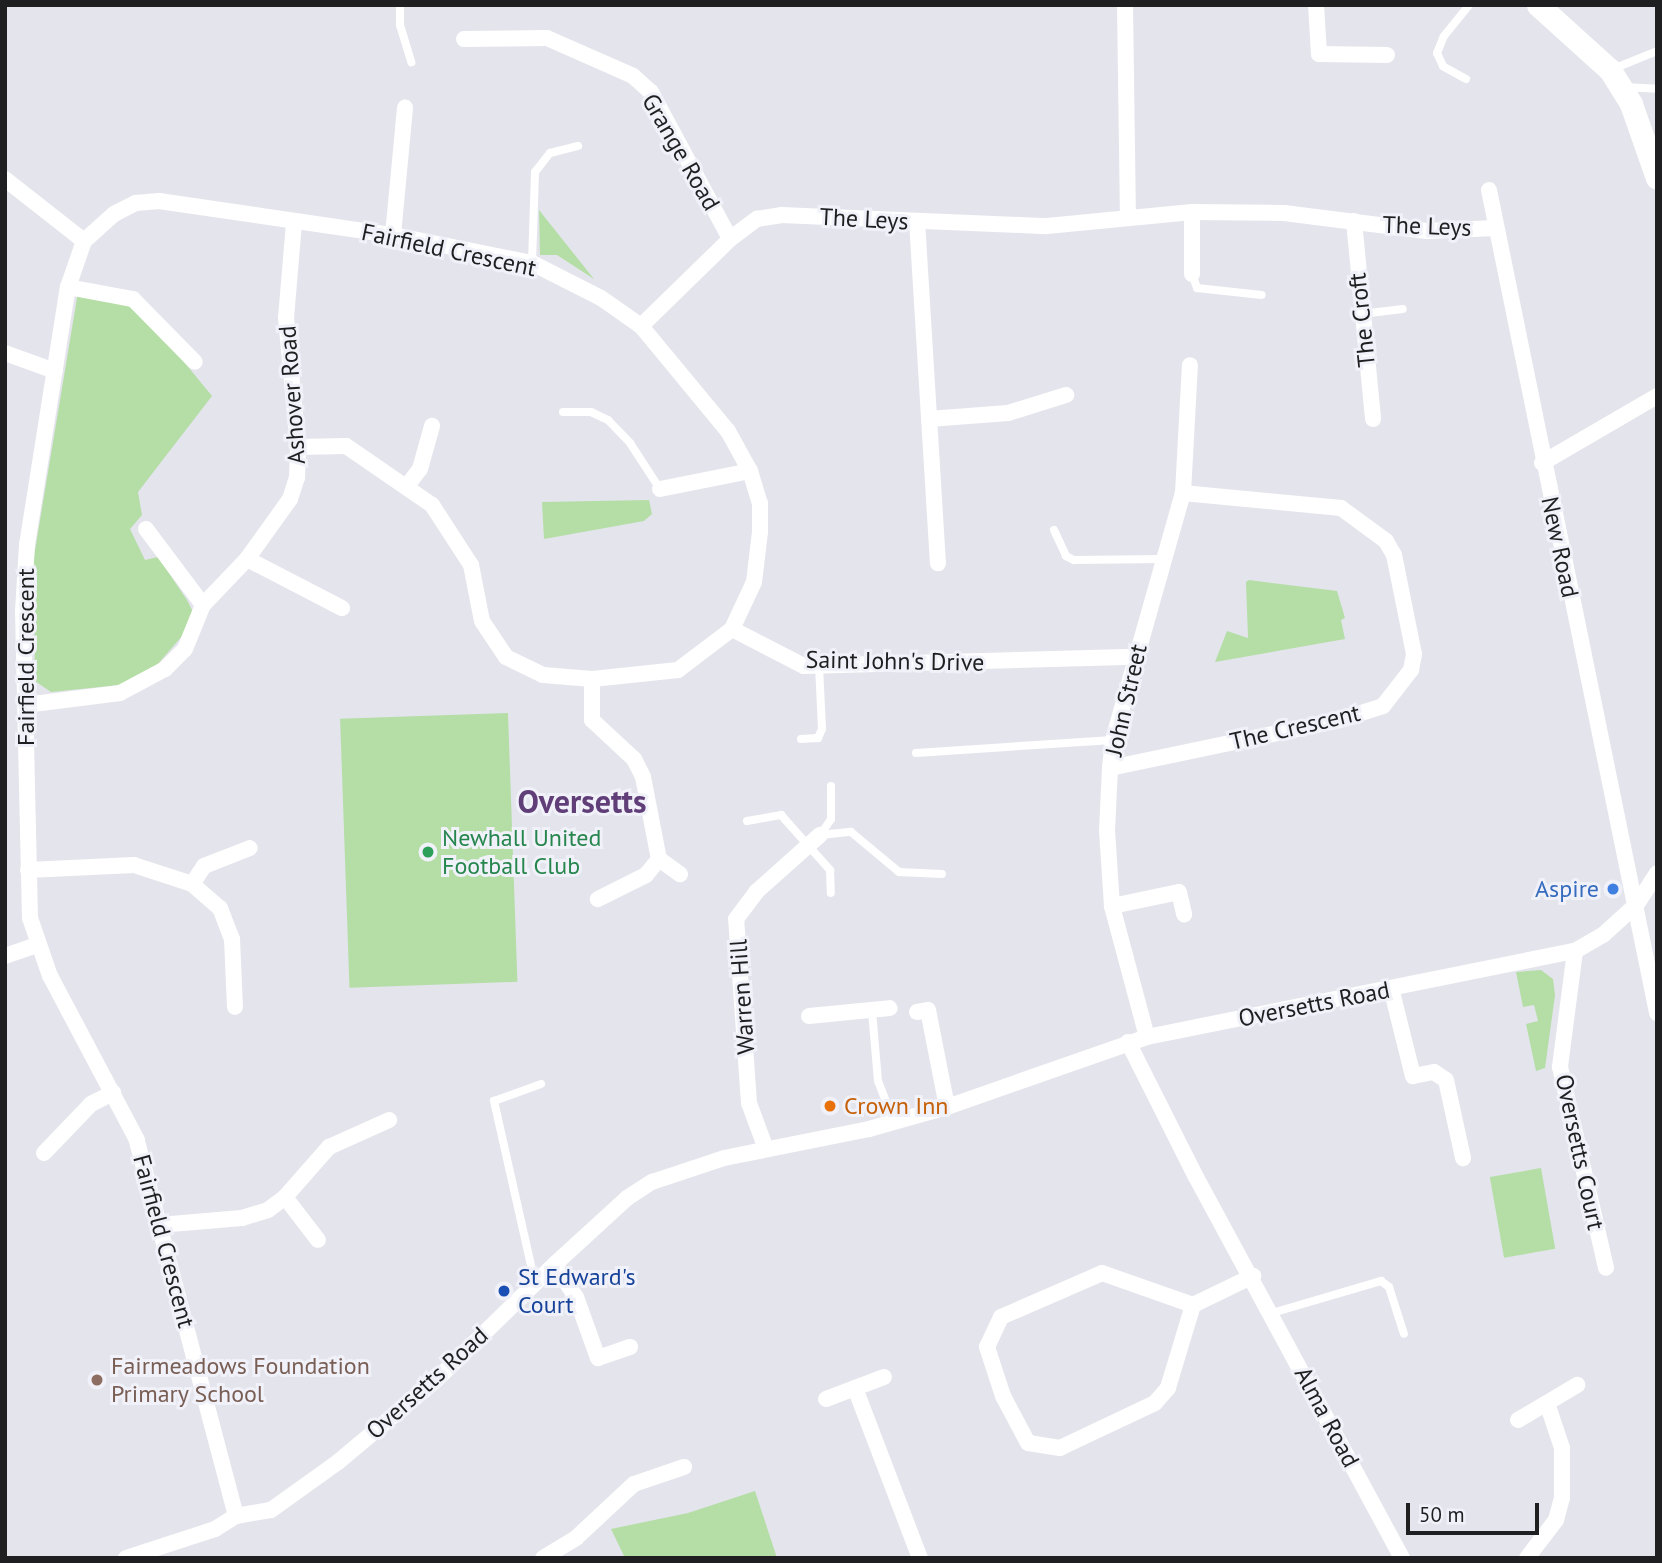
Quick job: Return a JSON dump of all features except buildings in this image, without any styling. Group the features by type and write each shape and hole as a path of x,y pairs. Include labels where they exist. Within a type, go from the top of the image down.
{"main road":[{"path":"1538,5 1615,78 1631,104 1657,178"}],"street":[{"path":"1125,5 1128,217"},
{"path":"1316,5 1319,54 1387,55"},
{"name":"Grange Road","path":"464,38 547,38 633,76 650,92 730,239"},
{"path":"393,235 405,108"},
{"path":"5,179 84,241"},
{"name":"New Road","path":"1489,190 1542,463 1637,904 1657,1013"},
{"name":"Fairfield Crescent","path":"236,1516 137,1140 37,945 30,918 24,705 27,545 68,286 84,241 114,214 136,203 159,201 294,223 393,235 532,263 601,298 641,326 728,430 750,471 760,503 760,532 754,582 732,629"},
{"path":"1192,212 1192,274"},
{"name":"The Leys","path":"641,326 730,239 757,219 781,215 1048,226 1192,212 1284,213 1427,231 1496,228"},
{"path":"917,221 937,563"},
{"name":"The Croft","path":"1354,221 1373,419"},
{"name":"Ashover Road","path":"24,705 120,693 147,681 186,649 203,605 247,559 290,499 297,478 298,447 286,318 294,223"},
{"path":"68,286 133,299 195,362"},
{"path":"5,353 55,371"},
{"name":"John Street","path":"1147,1037 1112,905 1107,831 1110,768 1113,740 1135,657 1183,493 1190,365"},
{"path":"929,419 1008,413 1066,395"},
{"path":"1542,463 1657,396"},
{"path":"407,486 420,469 432,426"},
{"path":"298,447 346,446 432,505 457,538 471,565 482,621 506,657 543,675 592,679 678,670 732,629"},
{"path":"660,489 750,471"},
{"name":"The Crescent","path":"1110,768 1339,720 1383,706 1411,670 1414,654 1394,555 1386,541 1341,508 1183,493"},
{"path":"146,529 203,605"},
{"path":"247,559 342,608"},
{"name":"Saint John's Drive","path":"732,629 804,666 1135,657"},
{"path":"592,679 592,720 634,759 643,777 659,859 680,874"},
{"name":"Warren Hill","path":"766,1149 749,1103 736,919 756,892 814,840"},
{"path":"191,884 205,866 250,848"},
{"path":"598,899 646,875 659,859"},
{"path":"28,870 134,865 191,884 220,908 232,939 235,1007"},
{"name":"Oversetts Road","path":"126,1558 215,1529 236,1516 271,1510 338,1462 435,1381 555,1264 639,1188 688,1168 894,1122 947,1107 1147,1037 1575,951 1603,935 1637,904 1657,873"},
{"path":"1112,905 1179,892 1184,914"},
{"path":"5,956 37,945"},
{"name":"Oversetts Court","path":"1575,951 1560,1067 1606,1268"},
{"path":"1391,988 1413,1076 1434,1072 1446,1080 1464,1158"},
{"path":"809,1016 890,1009"},
{"path":"917,1013 928,1010 947,1107"},
{"name":"Alma Road","path":"1128,1042 1196,1177 1253,1276 1402,1558"},
{"path":"44,1153 91,1104 113,1093"},
{"path":"159,1225 242,1218 268,1210 285,1197 329,1147 389,1120"},
{"path":"285,1197 318,1240"},
{"path":"555,1264 576,1297 598,1358 630,1347"},
{"path":"1193,1305 1168,1388 1155,1403 1060,1448 1028,1443 1003,1396 987,1347 1001,1317 1102,1273 1193,1305 1253,1276"},
{"path":"826,1399 884,1377"},
{"path":"1518,1420 1577,1385"},
{"path":"855,1388 920,1558"},
{"path":"1527,1558 1556,1520 1562,1498 1562,1448 1547,1402"},
{"path":"544,1558 576,1538 634,1484 684,1467"}],"lane":[{"path":"400,5 400,25 411,62"},
{"path":"1466,79 1443,65 1437,52 1444,36 1469,5"},
{"path":"1615,78 1657,51"},
{"path":"1615,78 1657,89"},
{"path":"532,263 535,172 550,153 578,146"},
{"path":"1192,274 1197,288 1262,295"},
{"path":"1361,314 1403,309"},
{"path":"563,412 591,412 608,421 631,443 660,489"},
{"path":"1054,530 1066,556 1074,560 1163,559"},
{"path":"801,739 818,738 822,729 819,666"},
{"path":"916,753 1113,740"},
{"path":"814,840 831,819 831,786"},
{"path":"747,821 781,815 814,840 830,870 831,893"},
{"path":"814,840 851,832 899,872 942,874"},
{"path":"872,1011 878,1081 894,1122"},
{"path":"535,1283 494,1101 541,1084"},
{"path":"1272,1313 1381,1281 1389,1287 1404,1334"}],"green space":[{"path":"539,210 594,279 557,255 540,255"},
{"path":"78,292 117,299 148,318 212,396 138,492 142,515 130,529 145,560 158,557 193,612 183,635 150,673 120,685 51,692 35,681 33,562"},
{"path":"649,500 652,514 644,521 544,539 542,502"},
{"path":"1249,580 1337,591 1345,618 1341,620 1345,639 1215,662 1227,631 1248,638 1246,582"},
{"name":"Newhall United Football Club","path":"508,713 517,982 349,988 340,719"},
{"path":"1541,970 1553,979 1555,995 1545,1068 1536,1071 1526,1024 1538,1021 1534,1005 1523,1007 1516,972"},
{"path":"1541,1168 1555,1249 1504,1258 1490,1177"},
{"path":"755,1491 777,1558 625,1558 611,1529 688,1513"}],"place":[{"name":"Newhall United Football Club","path":"428,852"},
{"name":"Aspire","path":"1613,889"},
{"name":"Crown Inn","path":"830,1106"},
{"name":"St Edward's Court","path":"504,1291"},
{"name":"Fairmeadows Foundation Primary School","path":"97,1380"}],"district":[{"name":"Oversetts","path":"582,801"}]}
